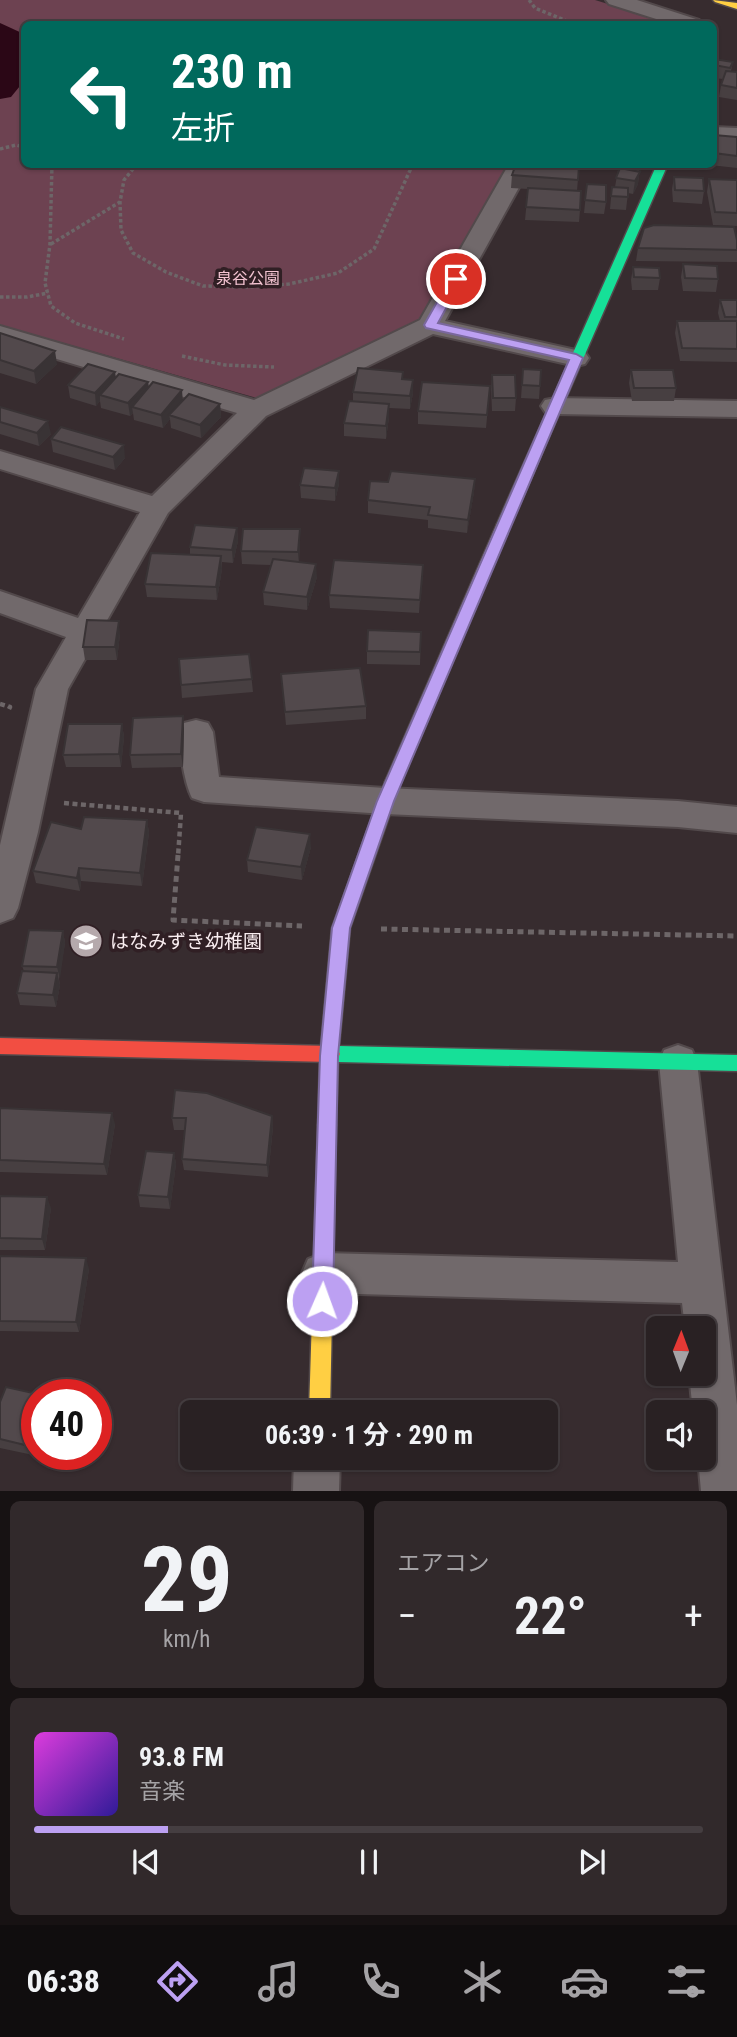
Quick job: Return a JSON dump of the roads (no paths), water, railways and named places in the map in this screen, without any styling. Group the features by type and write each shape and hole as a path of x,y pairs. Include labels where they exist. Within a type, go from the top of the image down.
{"street":[{"path":"616,0 682,21"},
{"path":"718,0 737,6"},
{"path":"717,134 737,135"},
{"path":"0,908 11,832 52,689 83,631 157,508 256,410 430,325 519,168"},
{"path":"319,1400 329,1056 341,928 385,801 555,406 661,168"},
{"path":"430,325 576,358"},
{"path":"0,334 256,410"},
{"path":"555,406 737,409"},
{"path":"0,460 157,508"},
{"path":"0,602 83,631"},
{"path":"195,732 204,789 385,801 678,814 737,820"},
{"path":"0,1046 329,1056 737,1063"},
{"path":"678,1062 724,1491"},
{"path":"323,1273 703,1283"},
{"path":"316,1491 317,1470"}],"place":[{"name":"はなみずき幼稚園","path":"86,941"}],"park label":[{"name":"泉谷公園","path":"248,278"}]}
